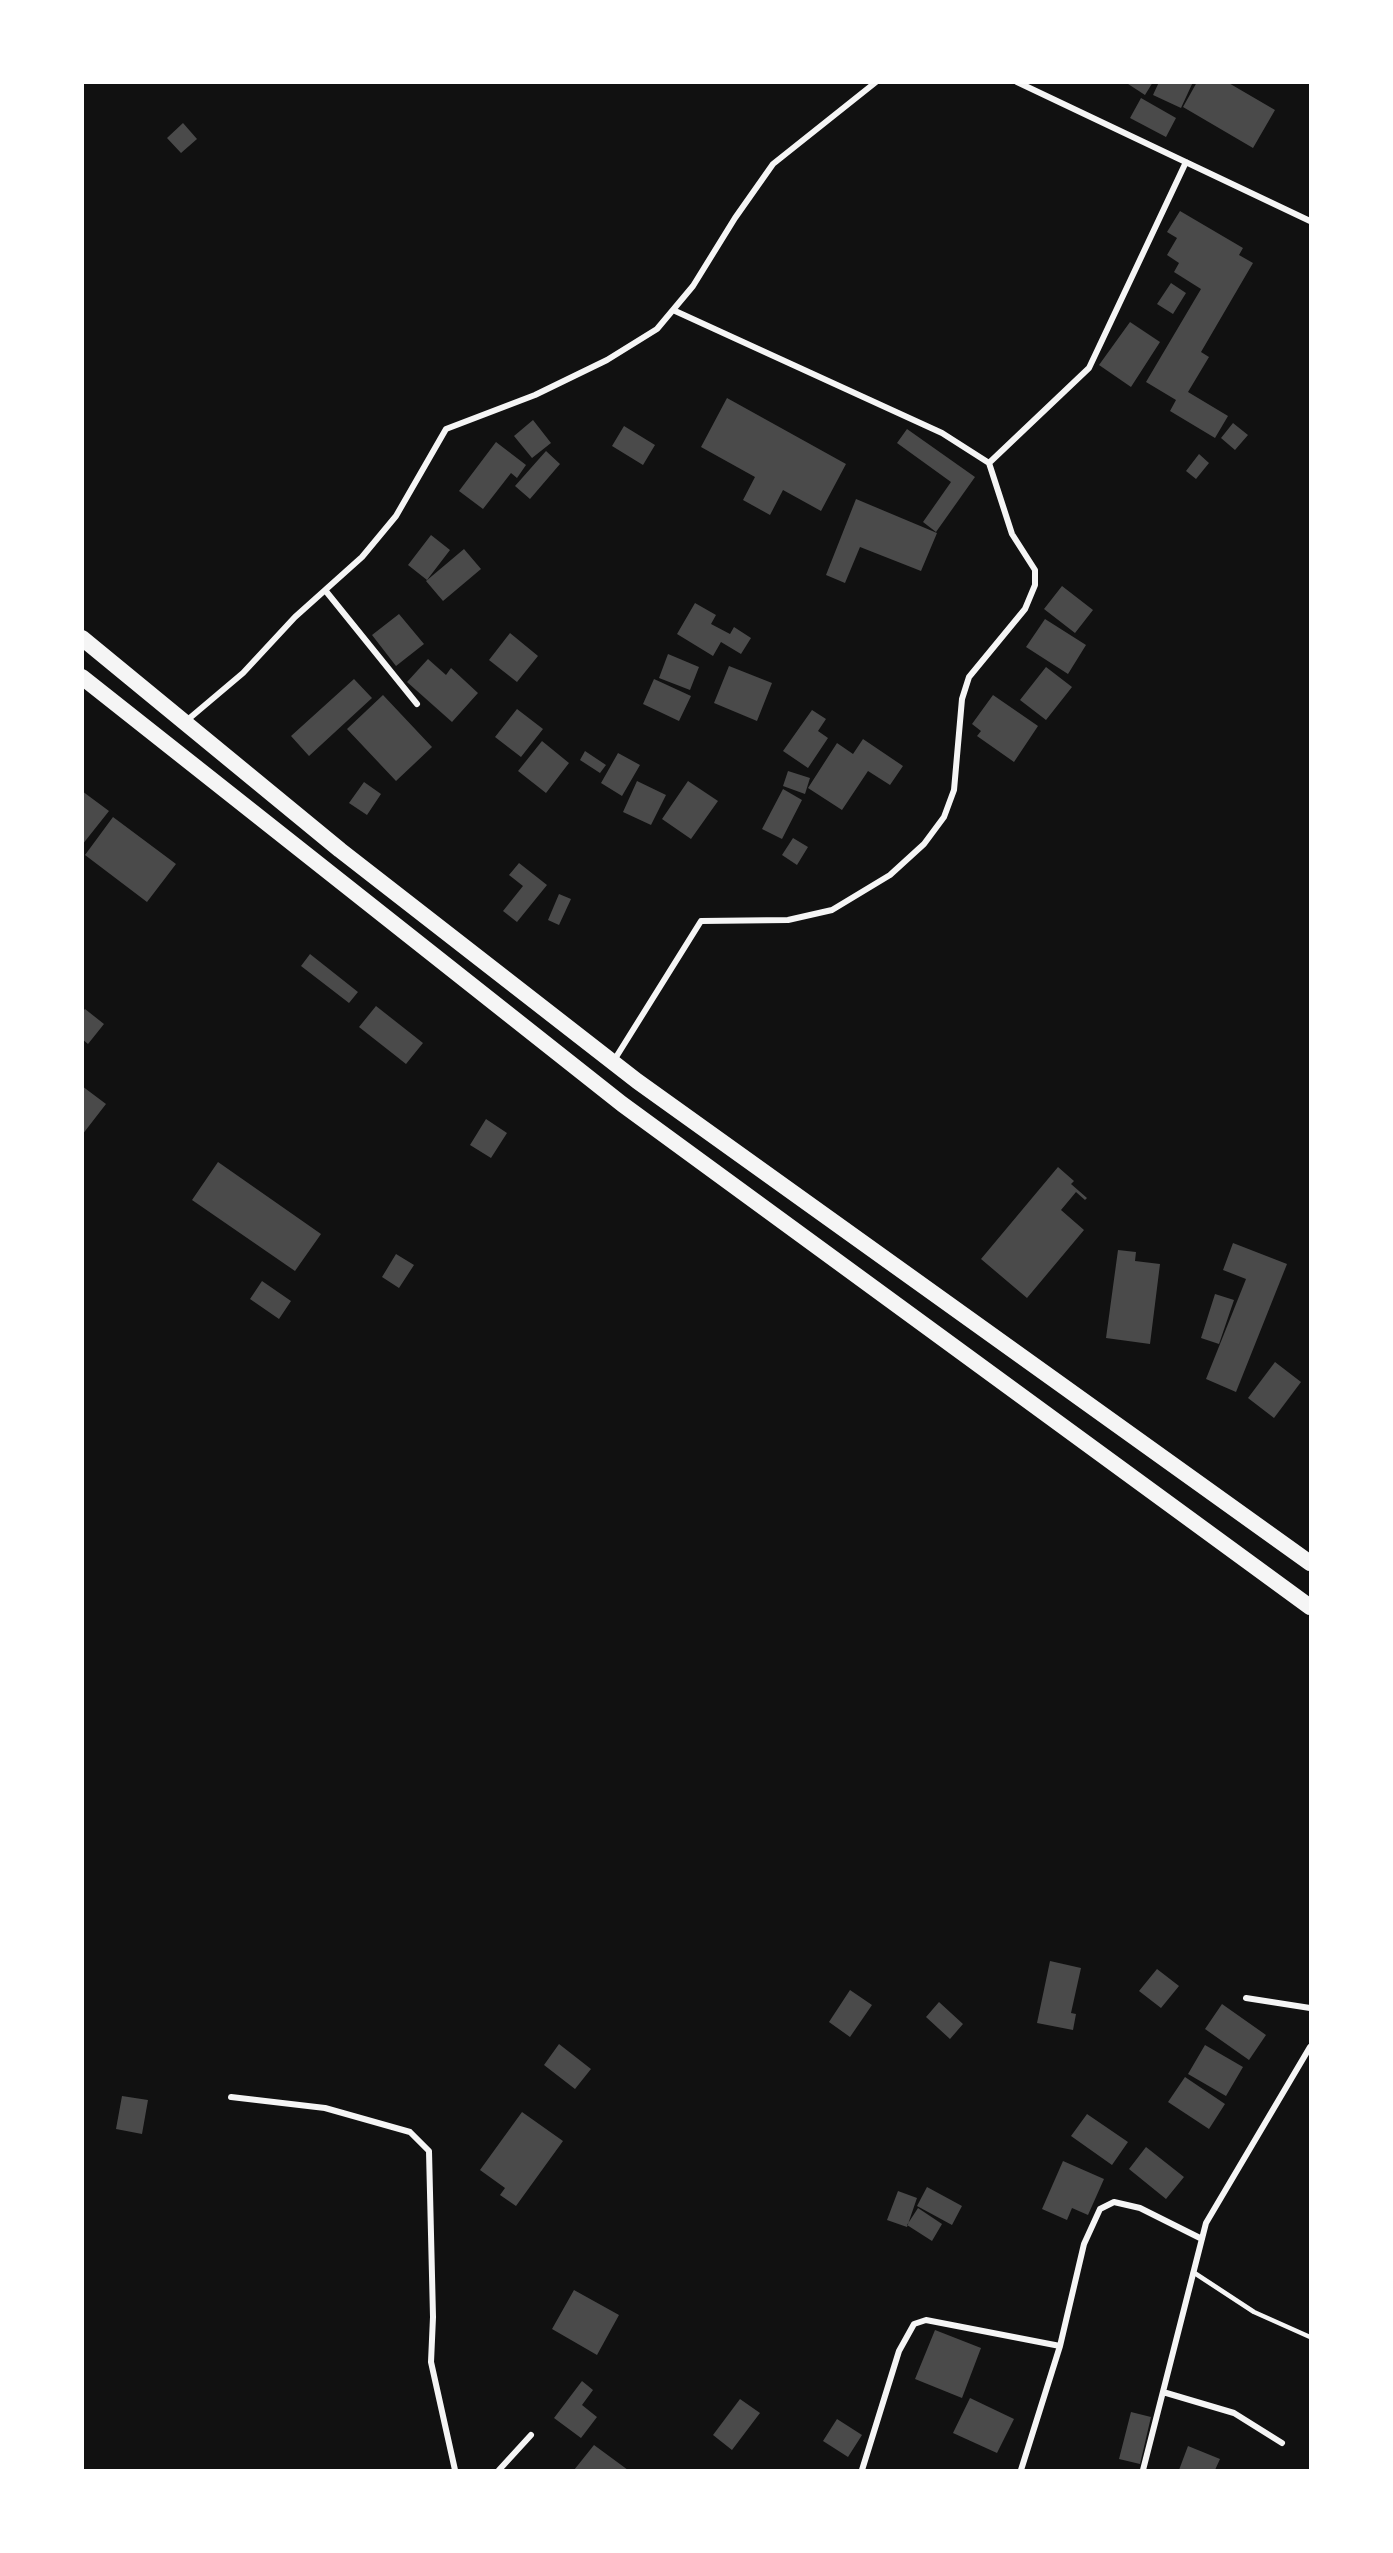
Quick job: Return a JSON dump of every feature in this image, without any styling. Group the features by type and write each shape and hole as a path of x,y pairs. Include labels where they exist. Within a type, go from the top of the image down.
{"highway":[{"path":"82,638 340,850 612,1062 1311,1563"},
{"path":"82,677 622,1104 1311,1607"}],"street":[{"path":"185,722 243,673 295,617 362,557 396,516 446,429 535,395 607,360 657,329 693,286 735,218 773,164 876,82"},
{"path":"1017,82 1311,221"},
{"path":"989,463 1089,368 1186,162"},
{"path":"612,1062 701,921 788,920 832,910 890,874 924,844 944,817 954,790 962,699 969,677 1025,609 1035,585 1035,570 1012,534 989,463 942,433 673,310"},
{"path":"325,590 417,704"},
{"path":"1246,1998 1311,2008"},
{"path":"1143,2470 1206,2223 1311,2047"},
{"path":"231,2097 325,2108 410,2132 429,2151 433,2317 431,2362 455,2470"},
{"path":"1021,2470 1060,2346 1084,2244 1100,2210 1114,2202 1140,2208 1202,2239"},
{"path":"862,2470 899,2351 914,2324 926,2320 1060,2346"},
{"path":"1163,2392 1234,2413 1282,2443"},
{"path":"499,2470 531,2435"}],"lane":[{"path":"1193,2272 1254,2312 1311,2337"}],"building":[{"path":"1125,82 1153,82 1145,95"},
{"path":"1159,82 1193,82 1181,108 1153,95"},
{"path":"1197,82 1227,82 1275,110 1253,148 1183,107"},
{"path":"1141,98 1176,118 1166,137 1130,118"},
{"path":"183,123 197,139 181,153 167,138"},
{"path":"1180,211 1243,248 1239,255 1253,263 1201,352 1209,357 1188,392 1228,416 1215,438 1170,411 1176,400 1146,382 1201,289 1174,272 1179,263 1167,255 1177,238 1167,232"},
{"path":"1171,283 1186,293 1173,314 1157,304"},
{"path":"1130,322 1160,342 1131,387 1099,365"},
{"path":"727,398 846,464 821,511 783,490 770,515 743,500 755,477 701,447"},
{"path":"533,420 551,443 532,458 514,436"},
{"path":"1233,423 1248,435 1235,450 1221,438"},
{"path":"624,426 655,445 643,465 612,446"},
{"path":"907,429 975,477 936,532 923,522 951,482 897,443"},
{"path":"496,442 526,465 517,478 511,473 483,509 459,491"},
{"path":"546,451 560,464 530,499 515,486"},
{"path":"1199,454 1209,463 1196,479 1186,471"},
{"path":"856,499 937,533 921,571 860,547 845,583 826,575"},
{"path":"431,535 450,550 427,580 408,565"},
{"path":"464,549 481,569 443,601 426,581"},
{"path":"1062,586 1093,610 1075,633 1044,609"},
{"path":"695,603 716,615 711,624 730,634 734,627 751,638 741,654 721,642 713,656 677,634"},
{"path":"399,614 424,644 396,666 372,635"},
{"path":"1045,619 1086,645 1068,674 1026,647"},
{"path":"510,633 538,656 517,682 489,660"},
{"path":"668,654 699,667 690,690 659,678"},
{"path":"428,659 446,675 451,668 478,693 452,722 407,682"},
{"path":"729,666 772,683 757,721 714,703"},
{"path":"1046,667 1072,687 1046,720 1020,700"},
{"path":"354,679 372,698 309,756 291,736"},
{"path":"654,679 691,696 679,721 643,704"},
{"path":"383,695 432,747 396,781 347,729"},
{"path":"993,695 1038,726 1014,762 977,736 981,731 972,724"},
{"path":"517,709 543,729 521,757 495,737"},
{"path":"812,710 826,719 818,731 828,738 808,768 783,751"},
{"path":"863,739 903,766 890,785 868,771 842,810 808,788 837,743 853,754"},
{"path":"542,741 569,763 546,793 518,771"},
{"path":"585,751 606,765 600,773 580,760"},
{"path":"618,753 640,765 622,796 601,783"},
{"path":"788,771 810,778 805,794 783,786"},
{"path":"637,781 666,795 651,825 623,812"},
{"path":"688,781 718,801 691,839 662,819"},
{"path":"364,782 381,794 367,815 349,803"},
{"path":"783,789 802,800 782,839 762,829"},
{"path":"82,791 109,811 82,845"},
{"path":"113,817 176,864 147,902 85,855"},
{"path":"793,838 808,847 797,865 782,855"},
{"path":"519,863 547,885 517,922 503,911 523,886 509,875"},
{"path":"559,894 571,899 559,925 548,920"},
{"path":"310,954 358,992 349,1003 301,966"},
{"path":"376,1006 423,1043 406,1064 359,1027"},
{"path":"85,1009 104,1024 88,1044 82,1039 82,1012"},
{"path":"82,1086 106,1104 82,1135"},
{"path":"486,1119 507,1133 491,1158 470,1145"},
{"path":"218,1162 321,1234 295,1271 192,1200"},
{"path":"1058,1167 1074,1181 1071,1184 1087,1198 1085,1200 1076,1192 1061,1210 1084,1230 1027,1298 981,1259"},
{"path":"1233,1243 1287,1264 1236,1392 1206,1379 1246,1279 1223,1270"},
{"path":"1118,1250 1136,1252 1135,1261 1160,1264 1150,1344 1106,1338"},
{"path":"396,1254 414,1265 399,1288 382,1277"},
{"path":"262,1281 291,1301 279,1319 250,1299"},
{"path":"1215,1294 1234,1300 1219,1344 1201,1338"},
{"path":"1275,1362 1301,1382 1274,1418 1248,1398"},
{"path":"1050,1961 1081,1968 1071,2013 1076,2014 1073,2030 1037,2023"},
{"path":"1157,1969 1179,1986 1161,2008 1139,1991"},
{"path":"850,1990 872,2005 850,2037 829,2022"},
{"path":"939,2002 963,2024 950,2039 926,2017"},
{"path":"1222,2004 1266,2035 1249,2060 1205,2029"},
{"path":"559,2044 591,2069 575,2089 544,2065"},
{"path":"1205,2045 1243,2067 1226,2096 1188,2074"},
{"path":"1185,2077 1225,2104 1209,2129 1168,2102"},
{"path":"122,2096 148,2100 142,2134 116,2129"},
{"path":"522,2112 563,2141 516,2206 500,2195 505,2188 480,2170"},
{"path":"1087,2114 1128,2142 1112,2165 1071,2136"},
{"path":"1146,2147 1184,2177 1166,2199 1129,2169"},
{"path":"1063,2161 1104,2179 1088,2215 1072,2208 1067,2220 1042,2209"},
{"path":"927,2187 962,2206 952,2225 917,2206"},
{"path":"898,2191 917,2198 907,2227 887,2220"},
{"path":"918,2208 942,2224 932,2241 907,2225"},
{"path":"574,2290 619,2315 597,2355 552,2329"},
{"path":"935,2330 981,2348 962,2398 915,2379"},
{"path":"582,2381 593,2390 582,2405 597,2417 581,2438 554,2418"},
{"path":"970,2398 1014,2419 997,2453 953,2433"},
{"path":"740,2399 760,2413 732,2450 713,2435"},
{"path":"1131,2412 1151,2417 1140,2464 1119,2459"},
{"path":"837,2419 862,2435 848,2457 823,2441"},
{"path":"594,2445 628,2470 574,2470"},
{"path":"1188,2446 1220,2459 1215,2470 1179,2470"}]}
